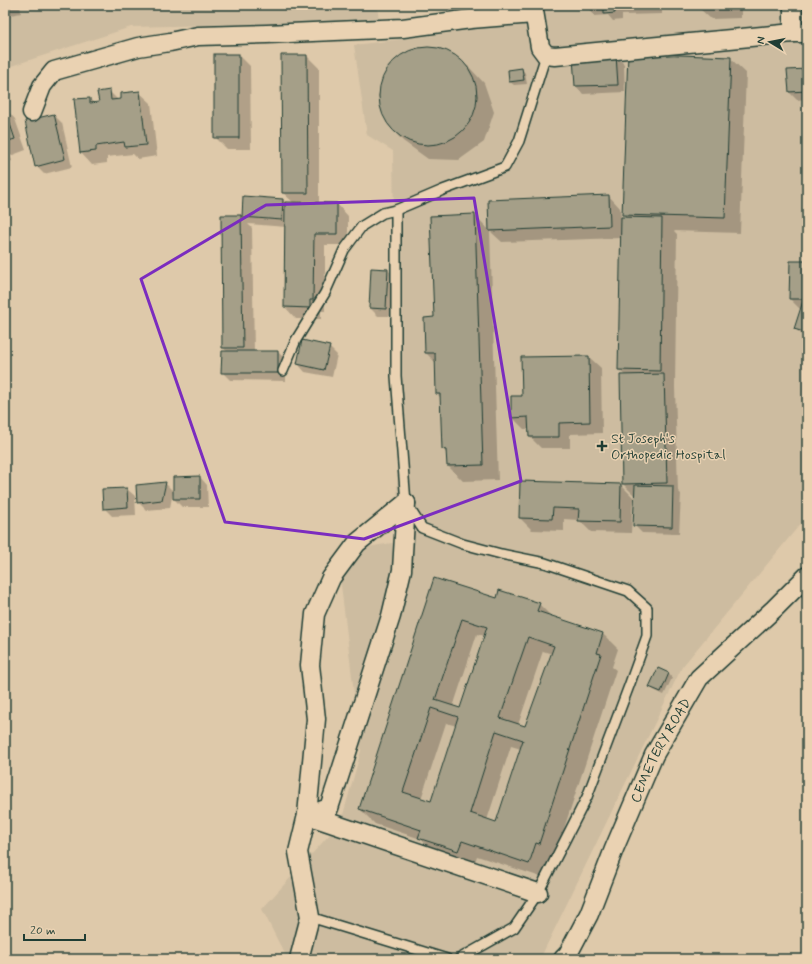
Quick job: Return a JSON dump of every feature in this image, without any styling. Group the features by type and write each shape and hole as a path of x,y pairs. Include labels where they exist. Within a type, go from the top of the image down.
{"street":[{"path":"32,112 42,86 54,72 138,47 198,36 403,28 533,10 540,47 546,55 555,56 800,33 793,5"},
{"path":"299,959 310,917 298,852 307,815 316,719 310,665 315,614 331,578 357,543 406,503"},
{"path":"307,815 329,808 391,616 402,570 406,503"},
{"name":"CEMETERY ROAD","path":"566,957 589,914 614,849 654,755 699,678 774,609 807,576"},
{"path":"307,815 538,893"}],"lane":[{"path":"284,371 296,340 325,293 344,250 362,226 382,213 396,210 443,190 505,167 519,141 546,55"},
{"path":"396,210 396,376 406,503 422,528 463,544 545,563 628,591 647,608 647,636 587,797 538,893 514,928 459,959"},
{"path":"310,917 447,959"}],"highlighted area":[{"path":"474,198 521,481 364,539 225,522 141,279 266,205"}],"shaded area":[{"path":"5,5 377,5 379,21 131,27 5,68"},
{"name":"St Joseph's Orthopedic Hospital","path":"452,5 807,5 807,516 682,667 540,959 288,959 262,909 341,822 361,751 337,552 398,542 393,151 367,135 354,45 450,33"}],"building":[{"path":"587,5 655,6 615,7 615,13 604,14 604,8 587,8"},
{"path":"698,5 730,5 730,7 698,8"},
{"path":"428,47 447,51 463,61 473,77 477,96 473,115 463,131 447,141 428,145 409,141 393,131 383,115 379,96 383,77 393,61 409,51"},
{"path":"628,53 731,57 725,218 622,215"},
{"path":"214,54 239,54 239,138 214,138"},
{"path":"281,55 307,55 308,193 282,193"},
{"path":"616,55 618,85 575,86 573,58"},
{"path":"522,68 524,80 509,82 508,70"},
{"path":"807,69 807,91 789,92 787,70"},
{"path":"110,90 111,100 121,99 121,93 140,91 146,145 125,147 124,142 96,146 96,151 80,153 74,99 90,98 90,103 99,102 97,92"},
{"path":"5,109 15,139 5,142"},
{"path":"54,114 65,159 35,167 25,121"},
{"path":"609,195 610,226 489,231 488,200"},
{"path":"243,196 283,199 282,220 242,217"},
{"path":"285,202 337,203 337,234 314,234 313,300 310,300 310,308 284,307"},
{"path":"475,214 483,465 447,466 446,450 442,449 440,394 436,394 435,353 425,353 424,318 434,317 430,216"},
{"path":"221,215 241,215 243,348 222,348"},
{"path":"621,217 662,218 660,371 618,370"},
{"path":"790,261 807,261 807,299 789,299"},
{"path":"371,268 388,269 386,309 369,308"},
{"path":"803,301 807,303 807,333 794,329"},
{"path":"302,340 330,346 324,370 297,364"},
{"path":"222,351 278,351 278,373 221,373"},
{"path":"589,356 590,422 559,423 559,437 529,437 528,417 511,418 511,396 522,396 521,357"},
{"path":"664,374 667,483 622,484 620,375"},
{"path":"200,476 200,499 173,499 173,477"},
{"path":"520,481 621,484 620,522 578,521 579,509 553,508 552,519 519,518"},
{"path":"166,482 162,500 137,503 136,485"},
{"path":"635,485 673,486 672,527 633,526"},
{"path":"127,488 128,507 103,509 102,489"},
{"path":"434,578 497,598 499,590 540,603 537,611 603,633 597,653 601,654 539,844 536,843 529,864 462,841 458,851 418,838 421,830 359,809","holes":["462,619 487,627 460,708 435,700","528,637 554,646 525,726 500,718","431,708 458,717 431,801 403,792","496,731 523,740 496,822 470,813"]},
{"path":"658,668 669,673 661,692 649,687"}],"place":[{"name":"St Joseph's Orthopedic Hospital","path":"602,446"}]}
